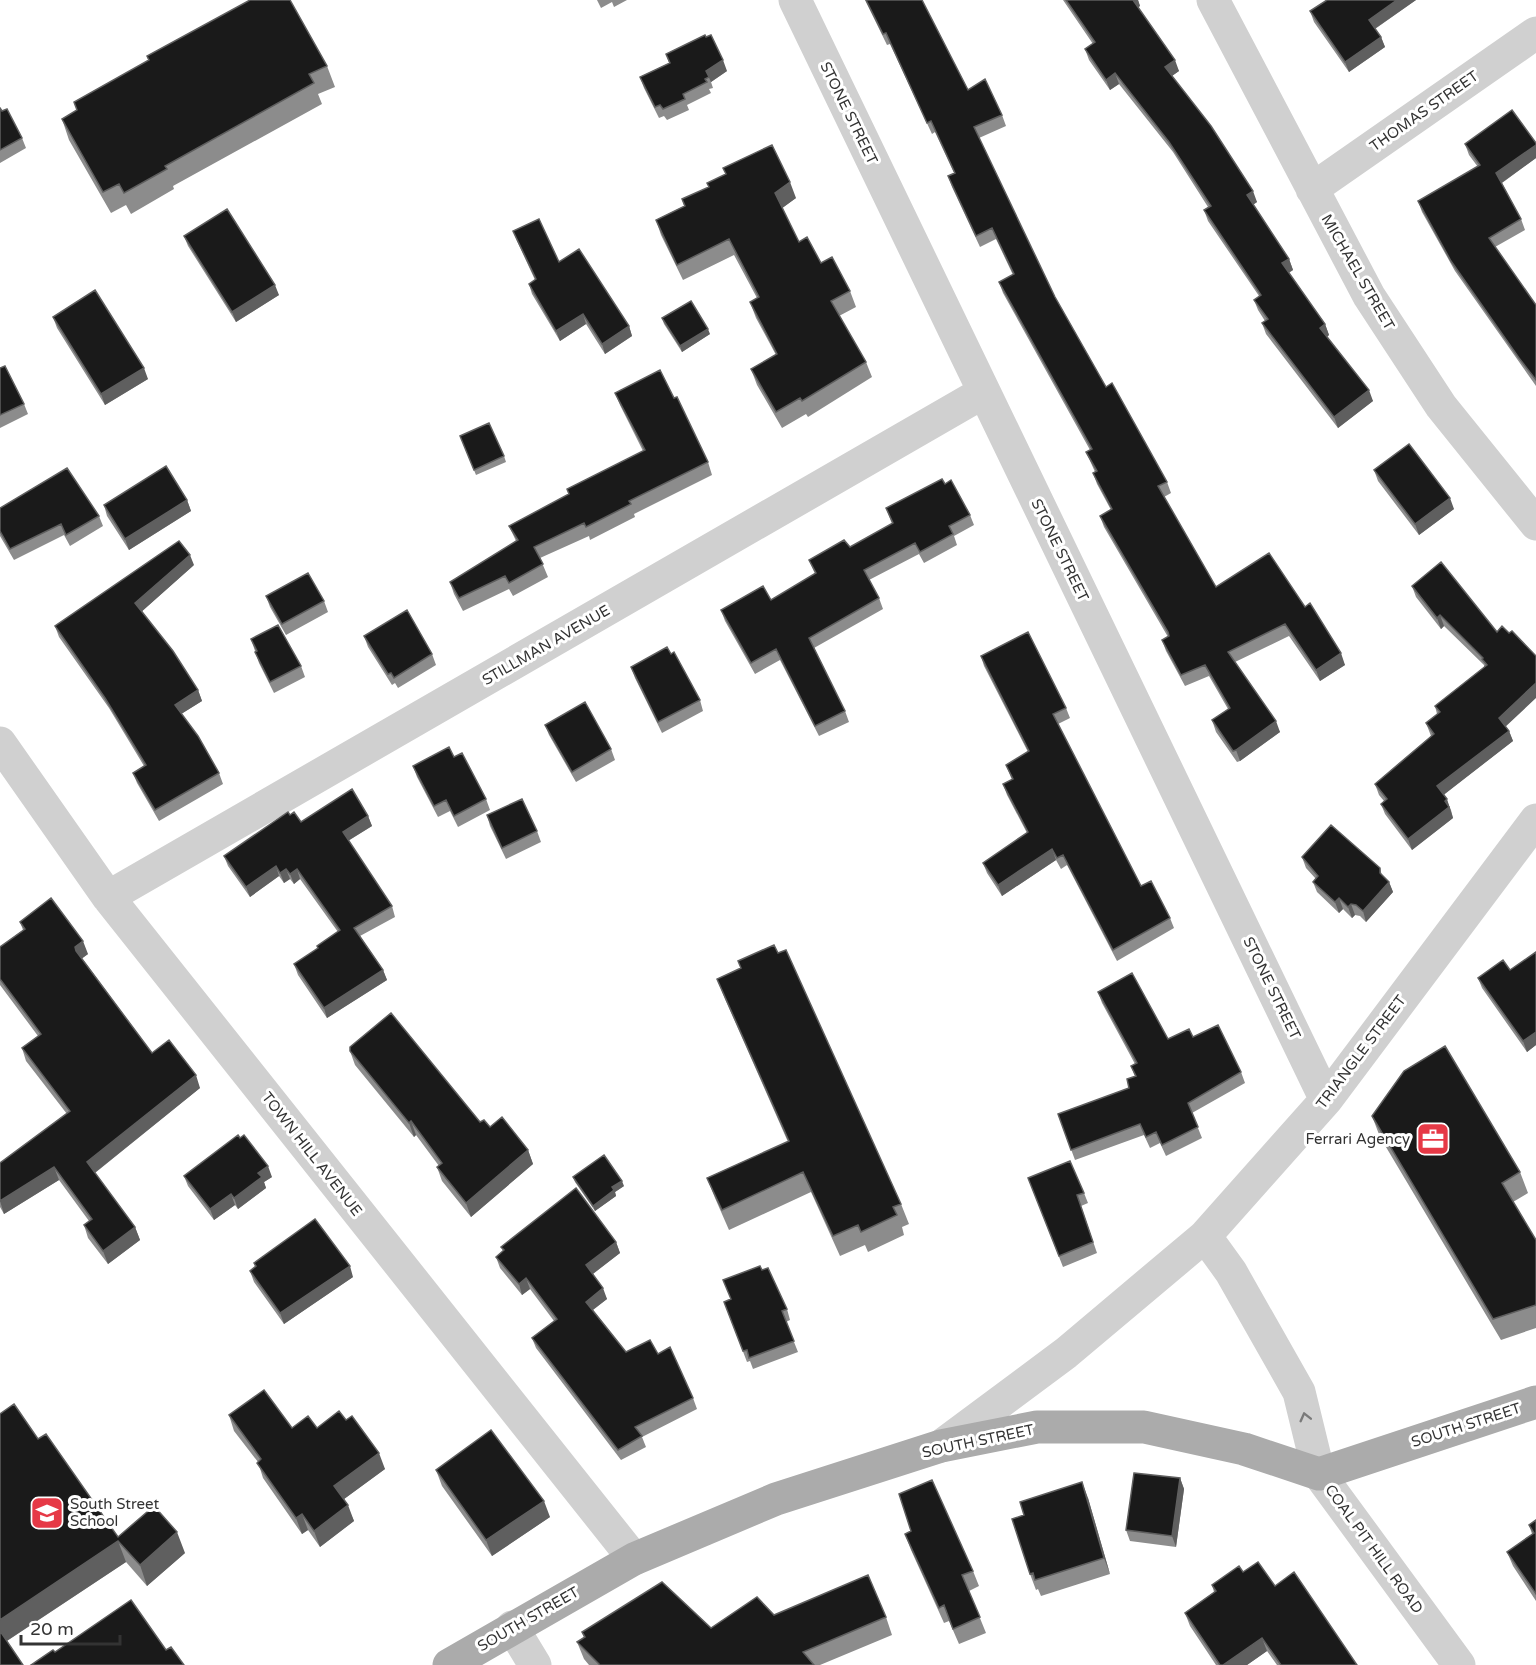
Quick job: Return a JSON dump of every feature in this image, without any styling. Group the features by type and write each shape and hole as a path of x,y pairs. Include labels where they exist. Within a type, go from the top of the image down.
{"main road":[{"name":"SOUTH STREET","path":"449,1665 634,1559 776,1499 941,1446 1037,1427 1144,1427 1244,1449 1319,1474 1536,1402"}],"street":[{"name":"STONE STREET","path":"795,0 1326,1100"},
{"name":"MICHAEL STREET","path":"1212,0 1369,296 1441,406 1536,524"},
{"name":"THOMAS STREET","path":"1312,189 1536,33"},
{"name":"STILLMAN AVENUE","path":"108,897 984,392"},
{"name":"TOWN HILL AVENUE","path":"0,742 108,897 634,1559"},
{"name":"TRIANGLE STREET","path":"941,1446 1066,1353 1205,1236 1326,1100 1536,820"},
{"name":"COAL PIT HILL ROAD","path":"1205,1236 1231,1272 1299,1392 1319,1474 1459,1665"},
{"path":"512,1627 535,1665"}],"building":[{"path":"250,0 290,0 327,66 309,74 314,83 165,166 167,169 124,193 119,184 103,192 62,119 77,110 74,102 149,60 147,56"},
{"path":"866,0 922,0 968,90 985,79 1002,115 974,127 1055,297 1106,387 1112,383 1167,482 1158,486 1216,587 1269,553 1305,607 1310,603 1341,653 1316,670 1285,624 1228,652 1276,721 1236,750 1233,751 1212,720 1230,708 1205,665 1181,675 1162,640 1169,636 1168,632 1100,516 1112,509 1093,473 1097,471 1086,452 1092,449 999,282 1014,274 992,228 976,236 948,176 955,173 931,121 927,123 886,33 883,34"},
{"path":"1066,0 1133,0 1175,60 1165,67 1211,126 1253,191 1247,195 1289,259 1282,263 1325,324 1320,328 1369,390 1334,417 1262,323 1268,319 1254,300 1261,295 1204,210 1211,206 1169,142 1115,73 1106,80 1085,49 1095,42"},
{"path":"1327,0 1397,0 1369,20 1381,37 1345,62 1310,11"},
{"path":"705,35 706,37 711,35 723,60 706,71 709,77 705,79 707,82 683,94 685,99 663,109 660,105 655,107 640,77 670,63 666,54"},
{"path":"0,108 2,111 7,109 22,138 0,150"},
{"path":"1512,110 1536,145 1496,173 1521,219 1489,238 1536,305 1536,380 1451,261 1418,201 1480,165 1465,144"},
{"path":"772,145 790,182 775,193 799,242 807,237 821,263 832,257 850,291 831,301 866,362 802,401 800,398 776,412 751,369 777,354 750,302 759,297 729,239 677,265 656,220 685,206 682,199 709,187 707,183 726,174 723,168"},
{"path":"227,209 275,285 232,312 184,236"},
{"path":"539,219 559,262 579,249 629,326 602,344 583,314 556,331 529,284 536,279 513,231"},
{"path":"95,290 144,368 101,394 53,317"},
{"path":"691,301 708,329 680,346 662,318"},
{"path":"5,366 24,404 0,415 0,368"},
{"path":"660,370 674,398 677,397 708,462 629,501 631,504 586,527 584,523 534,547 543,564 509,583 505,576 459,598 450,582 518,540 509,526 569,494 567,489 645,450 615,393"},
{"path":"489,423 504,456 474,470 460,436"},
{"path":"1409,444 1450,498 1415,524 1374,470"},
{"path":"166,466 187,500 125,539 104,505"},
{"path":"67,468 99,516 66,535 61,524 10,549 0,531 0,508"},
{"path":"942,479 945,484 951,480 970,515 949,526 953,534 920,552 915,543 864,570 879,598 809,638 845,711 815,726 776,649 751,663 721,610 763,586 771,600 816,573 809,560 844,540 850,547 893,523 886,508"},
{"path":"179,541 190,555 135,603 173,651 198,690 175,705 198,736 219,773 155,810 133,773 146,765 105,698 55,626"},
{"path":"1441,562 1497,632 1502,626 1509,633 1512,631 1536,656 1536,683 1499,718 1509,731 1437,786 1447,799 1445,801 1449,807 1408,839 1381,804 1387,799 1375,784 1434,734 1426,723 1440,712 1435,706 1487,665 1483,658 1440,615 1437,618 1412,586"},
{"path":"308,573 324,601 282,624 266,596"},
{"path":"407,610 432,654 394,678 391,673 388,674 364,636"},
{"path":"278,625 301,666 270,682 251,639"},
{"path":"1028,632 1066,708 1053,714 1141,886 1151,881 1170,918 1113,950 1063,855 1057,858 1052,849 998,885 983,863 1028,832 1003,784 1013,779 1006,765 1029,751 981,656"},
{"path":"667,647 671,654 674,652 700,700 658,722 631,667"},
{"path":"585,702 611,749 572,772 545,725"},
{"path":"449,747 454,757 462,753 486,799 454,816 446,800 434,806 413,766"},
{"path":"352,789 368,816 343,832 392,906 354,928 383,970 324,1008 294,964 340,930 297,869 290,874 286,869 280,873 276,866 246,887 224,856 288,812 290,815 294,812 301,822"},
{"path":"522,799 537,831 502,848 487,815"},
{"path":"1331,825 1380,868 1380,873 1389,882 1363,911 1356,905 1351,904 1348,907 1339,898 1335,902 1313,882 1318,876 1302,857"},
{"path":"51,898 83,941 75,947 76,951 152,1053 169,1040 196,1075 87,1162 135,1227 103,1251 84,1225 92,1219 54,1167 0,1201 0,1163 70,1111 22,1048 41,1034 0,979 0,947 25,929 20,922"},
{"path":"774,945 778,953 786,950 901,1204 893,1207 897,1215 861,1232 858,1225 833,1236 803,1172 722,1210 707,1178 789,1141 717,979 741,968 738,961"},
{"path":"1536,952 1536,1032 1523,1041 1478,978 1503,960 1510,970"},
{"path":"1132,973 1168,1039 1189,1029 1193,1037 1218,1025 1241,1072 1188,1103 1198,1127 1162,1145 1156,1132 1146,1137 1140,1124 1071,1150 1058,1114 1129,1088 1127,1079 1136,1076 1131,1066 1137,1063 1098,992"},
{"path":"391,1013 480,1122 484,1120 490,1127 502,1117 528,1150 466,1203 437,1167 442,1163 411,1121 409,1123 350,1051 350,1047"},
{"path":"1445,1046 1520,1172 1502,1183 1536,1240 1536,1305 1493,1319 1372,1116 1404,1071"},
{"path":"238,1135 240,1138 244,1135 268,1166 258,1173 262,1177 234,1198 231,1194 210,1209 184,1176"},
{"path":"604,1155 622,1181 612,1187 614,1190 593,1206 573,1177"},
{"path":"1070,1161 1084,1193 1077,1195 1093,1242 1059,1256 1028,1178"},
{"path":"576,1188 616,1242 586,1265 603,1288 586,1302 626,1352 650,1340 658,1354 670,1347 693,1398 635,1427 642,1436 618,1450 532,1338 557,1319 526,1278 519,1284 496,1257 504,1250 501,1247"},
{"path":"315,1219 350,1266 280,1313 250,1271 256,1266 254,1263"},
{"path":"760,1266 762,1270 768,1268 787,1309 782,1311 794,1341 749,1358 747,1350 743,1351 724,1302 731,1299 723,1280"},
{"path":"264,1390 292,1428 308,1416 317,1428 339,1411 346,1420 352,1416 379,1453 334,1486 348,1505 314,1531 302,1514 296,1518 257,1463 261,1459 229,1415"},
{"path":"14,1404 38,1439 46,1434 118,1537 154,1506 177,1532 140,1565 118,1541 0,1620 0,1414"},
{"path":"491,1430 544,1501 486,1540 436,1470"},
{"path":"1134,1473 1180,1478 1172,1536 1126,1530"},
{"path":"932,1480 973,1571 962,1575 980,1617 953,1629 944,1605 939,1608 905,1534 911,1531 899,1494"},
{"path":"1082,1482 1104,1558 1035,1580 1033,1573 1030,1574 1012,1519 1024,1515 1020,1502"},
{"path":"1536,1520 1536,1594 1507,1552 1534,1533 1529,1525"},
{"path":"1258,1562 1275,1586 1294,1572 1357,1665 1281,1665 1262,1638 1220,1665 1185,1613 1216,1591 1212,1585 1239,1566 1243,1572"},
{"path":"868,1575 886,1617 803,1652 814,1665 600,1665 577,1642 585,1637 582,1632 662,1582 711,1628 757,1597 774,1615"},
{"path":"131,1600 166,1650 171,1647 184,1665 31,1665 53,1650 55,1652"},
{"path":"0,1631 23,1665 0,1665"}],"place":[{"name":"Ferrari Agency","path":"1433,1139"},
{"name":"South Street School","path":"47,1513"}]}
